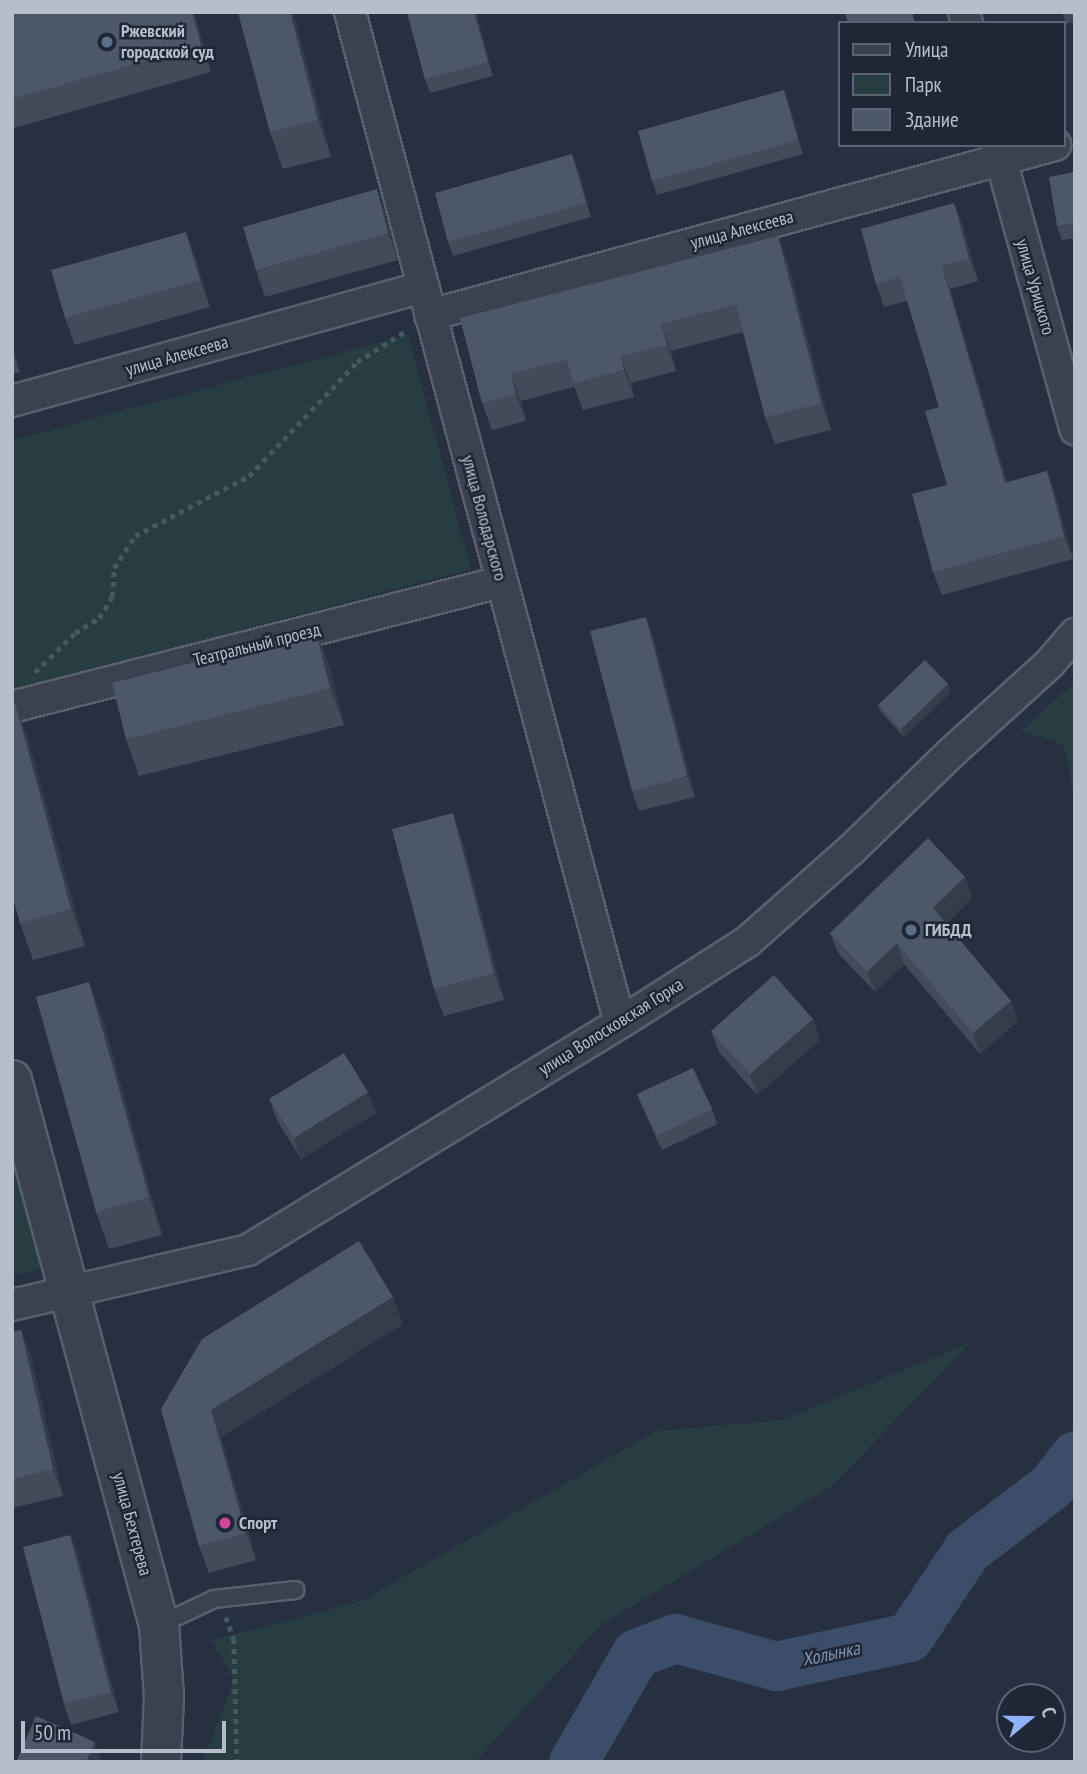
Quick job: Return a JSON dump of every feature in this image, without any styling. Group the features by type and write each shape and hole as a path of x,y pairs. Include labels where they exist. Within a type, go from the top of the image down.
{"street":[{"name":"улица Володарского","path":"350,12 620,1023"},
{"name":"улица Алексеева","path":"12,401 426,301 998,152 1039,147"},
{"name":"улица Урицкого","path":"998,152 1075,429"},
{"name":"Театральный проезд","path":"12,707 502,582"},
{"name":"улица Волосковская Горка","path":"12,1305 248,1250 620,1023 748,941 852,849 1049,664 1075,634"},
{"name":"улица Бехтерева","path":"12,1080 159,1625 164,1696 161,1762"}],"lane":[{"path":"159,1625 214,1599 296,1590"}],"path":[{"path":"32,676 75,634 99,618 112,597 114,568 135,536 249,476 357,362 426,301"},
{"path":"214,1599 225,1616 234,1639 237,1762"}],"green space":[{"path":"408,335 471,569 12,691 12,440"},
{"path":"1075,682 1075,802 1064,745 1021,731"},
{"path":"12,1129 52,1266 12,1276"},
{"path":"971,1342 832,1486 601,1625 475,1762 203,1762 234,1679 211,1640 362,1601 656,1431 783,1420"}],"building":[{"name":"Ржевский городской суд","path":"12,12 192,12 201,45 12,99"},
{"path":"238,12 290,12 318,120 270,132"},
{"path":"407,12 474,12 488,62 425,79"},
{"path":"845,12 912,12 914,21 847,21"},
{"path":"784,90 798,140 652,181 638,131"},
{"path":"572,154 586,203 448,242 435,193"},
{"path":"1075,172 1075,222 1057,226 1049,177"},
{"path":"377,189 388,233 256,270 243,227"},
{"path":"954,203 969,258 942,266 1005,483 1047,471 1064,536 933,572 912,494 947,485 925,411 939,407 900,277 876,284 861,229"},
{"path":"186,232 200,280 65,318 51,270"},
{"path":"778,236 821,403 765,417 736,304 661,324 667,345 621,356 624,370 573,383 567,359 511,374 516,395 482,403 460,318"},
{"path":"646,617 687,776 632,791 590,631"},
{"path":"316,632 330,688 126,739 112,683"},
{"path":"925,660 948,684 901,729 878,705"},
{"path":"15,703 71,909 20,923 12,895 12,704"},
{"path":"453,813 494,973 434,989 392,829"},
{"path":"928,838 965,877 933,908 1011,1001 973,1033 897,943 867,972 830,933"},
{"path":"774,975 813,1019 750,1074 711,1031"},
{"path":"89,982 149,1197 96,1212 36,997"},
{"path":"344,1053 368,1092 294,1138 269,1099"},
{"path":"693,1068 712,1109 657,1136 637,1094"},
{"path":"359,1241 393,1297 211,1410 246,1533 199,1546 161,1409 202,1339"},
{"path":"21,1330 53,1469 12,1479 12,1332"},
{"path":"70,1535 111,1692 64,1704 23,1547"},
{"path":"36,1716 95,1742 86,1762 16,1762"}],"waterway":[{"name":"Холынка","path":"573,1762 636,1653 675,1638 776,1666 909,1637 967,1550 1051,1486 1075,1455"}],"place":[{"name":"Ржевский городской суд","path":"107,42"},
{"name":"ГИБДД","path":"911,930"},
{"name":"Спорт","path":"225,1523"}]}
